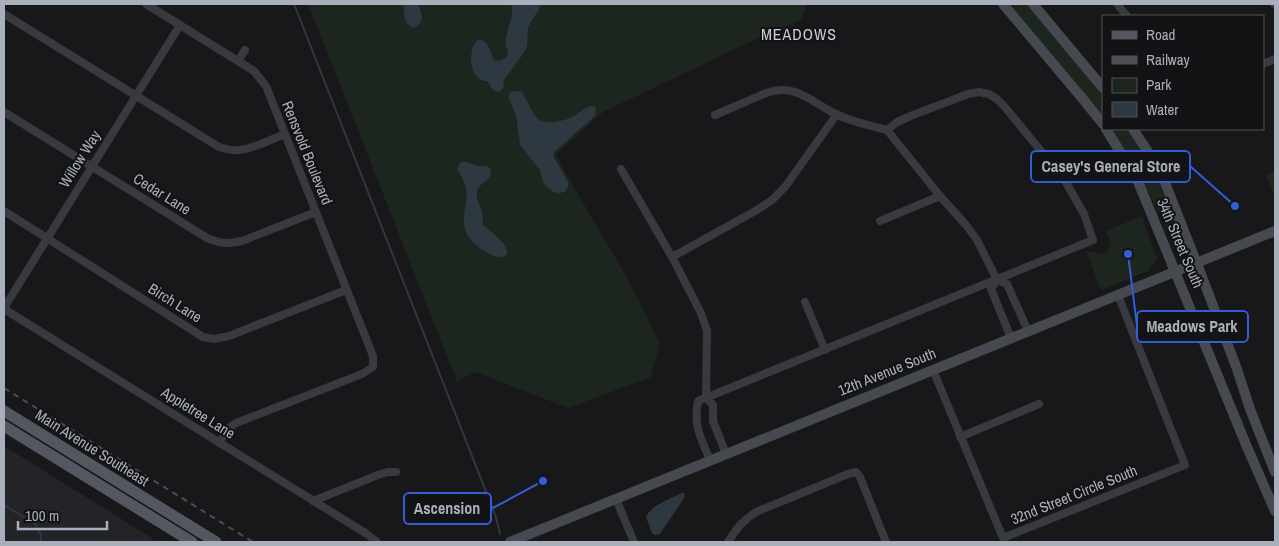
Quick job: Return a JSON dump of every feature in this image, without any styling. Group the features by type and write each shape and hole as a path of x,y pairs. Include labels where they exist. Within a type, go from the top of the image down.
{"main road":[{"path":"1003,4 1102,123"},
{"path":"1033,4 1102,87"},
{"name":"34th Street South","path":"1107,130 1137,179 1275,511"},
{"name":"34th Street South","path":"1134,130 1160,170 1275,472"},
{"name":"12th Avenue South","path":"510,542 1275,231"},
{"name":"Main Avenue Southeast","path":"4,411 216,542"},
{"name":"Main Avenue Southeast","path":"4,426 192,542"}],"street":[{"name":"Rensvold Boulevard","path":"146,4 254,71 266,86 373,356 373,367 362,374 236,424 228,428 219,442"},
{"path":"1117,4 1127,15"},
{"path":"4,14 219,147 239,150 285,134"},
{"name":"Willow Way","path":"4,308 180,25"},
{"path":"238,61 246,50"},
{"path":"715,115 766,93 784,90 806,96 837,114 887,130 977,240 997,280 1007,284 1028,331"},
{"path":"710,460 697,426 696,411 698,401 1094,240 1084,214 1064,180 1004,106 989,94 979,92 968,94 897,122 887,130"},
{"name":"Cedar Lane","path":"4,112 91,167 219,243 230,244 242,241 316,212"},
{"path":"672,257 772,200 785,187 837,114"},
{"path":"621,168 701,312 707,331 706,398 713,405 714,421 726,454"},
{"path":"880,221 940,196"},
{"name":"Birch Lane","path":"4,211 203,337 214,339 229,336 346,290"},
{"path":"997,280 991,289 1011,338"},
{"name":"32nd Street Circle South","path":"933,370 1002,538 1185,465 1118,296"},
{"path":"805,302 825,350"},
{"name":"Appletree Lane","path":"4,308 377,542"},
{"path":"960,437 1039,404"},
{"path":"314,501 378,475 396,472"},
{"path":"728,542 738,526 756,512 856,472 860,477 886,542"},
{"path":"616,499 634,542"}],"shaded area":[{"path":"4,446 152,538 153,542 4,542"}],"green space":[{"path":"308,4 807,4 801,20 603,112 556,154 634,290 660,343 651,377 568,408 476,372 457,381"},
{"path":"1008,4 1027,4 1102,93 1102,115"},
{"path":"1112,130 1129,130 1142,151 1160,186 1184,242 1185,255 1180,256 1177,252 1163,220 1132,162"},
{"path":"1275,171 1275,193 1274,194 1266,175"},
{"path":"1142,216 1157,259 1148,271 1101,290 1086,251 1105,253 1111,241 1106,231"}],"water":[{"path":"403,4 418,4 422,18 420,24 413,28 408,24"},
{"path":"511,4 542,4 528,27 527,46 504,80 503,88 499,92 492,88 488,81 480,79 475,74 471,59 474,45 482,40 488,46 494,60 499,61 506,58 508,54 506,39 512,16"},
{"path":"514,91 522,92 534,114 543,122 566,119 582,110 595,106 595,116 554,152 554,157 568,182 564,192 554,192 548,188 543,182 540,170 520,145 516,115 508,96"},
{"path":"461,162 489,167 491,171 490,177 478,189 477,198 483,218 483,225 504,244 507,253 503,257 490,254 481,249 467,233 464,219 466,189 457,168"},
{"path":"685,493 684,498 660,534 655,535 652,533 646,517 648,513 661,503"}],"waterway":[{"path":"294,4 496,517 500,534"},
{"path":"4,505 35,524 41,535 41,542"}],"railway":[{"path":"4,388 253,542"}],"place":[{"name":"Casey's General Store","path":"1235,206"},
{"name":"Meadows Park","path":"1128,254"},
{"name":"Ascension","path":"543,481"}],"district":[{"name":"MEADOWS","path":"799,34"}]}
